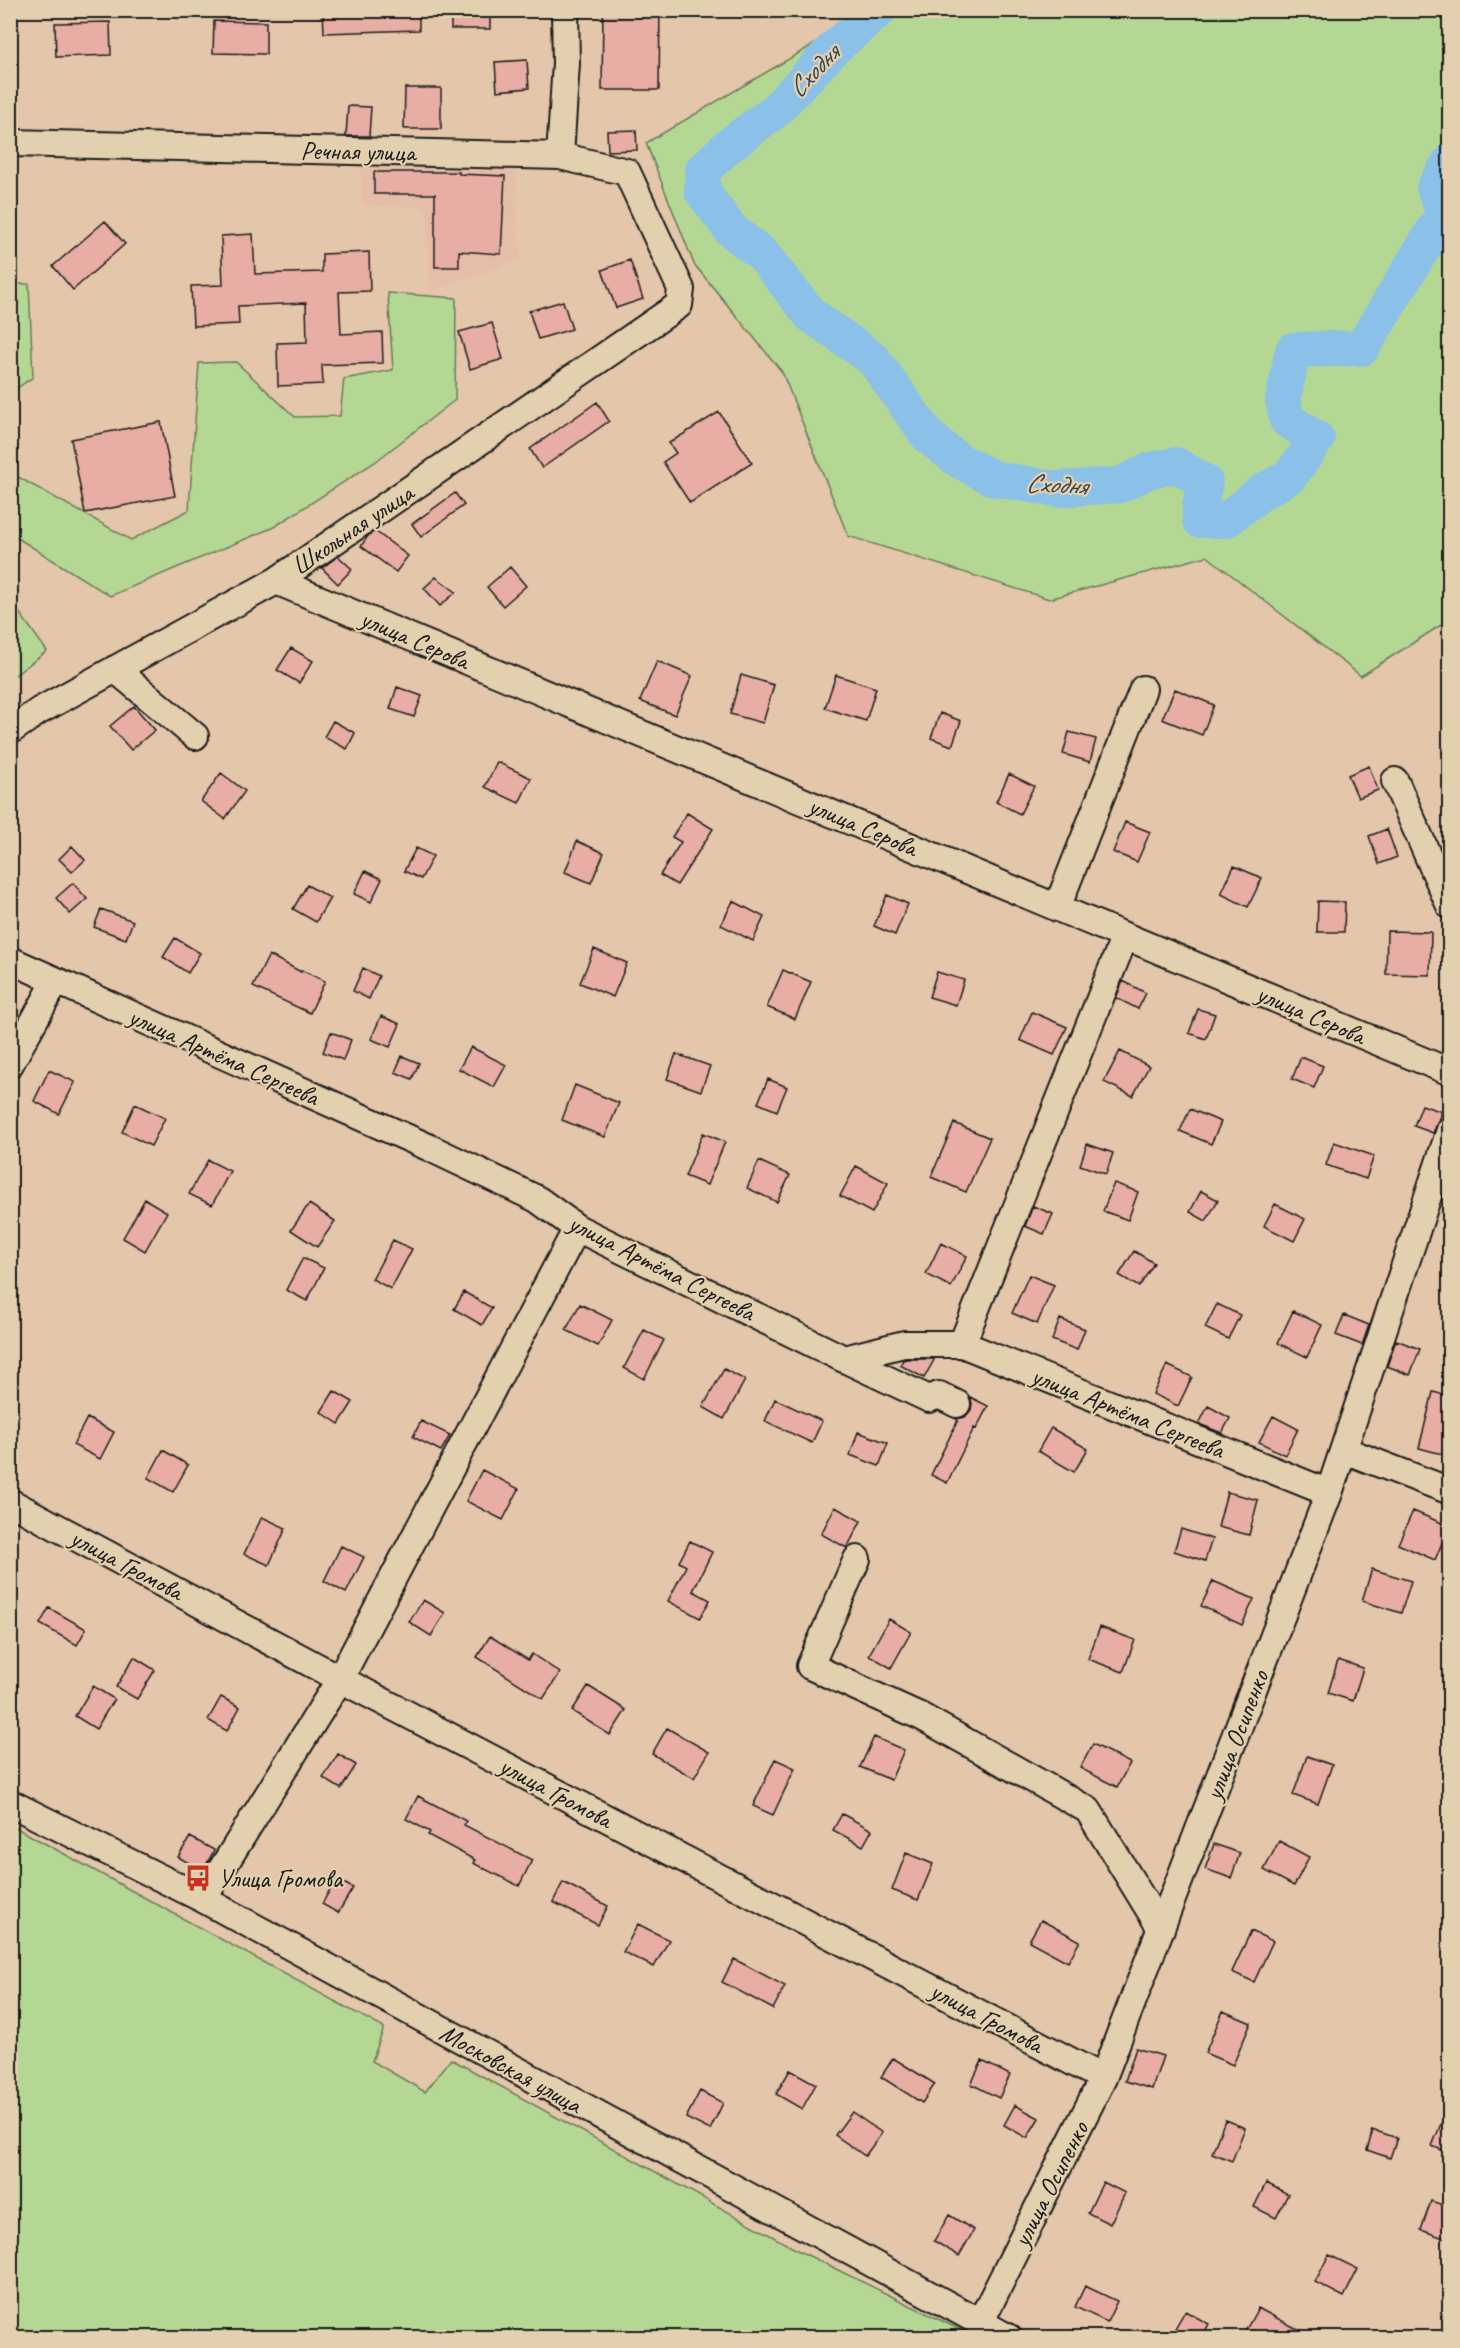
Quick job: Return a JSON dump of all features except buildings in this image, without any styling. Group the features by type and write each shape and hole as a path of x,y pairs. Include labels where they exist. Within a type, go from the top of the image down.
{"street":[{"path":"560,156 566,63 565,10"},
{"name":"Речная улица","path":"10,142 560,156 627,172 681,289 680,305"},
{"name":"Школьная улица","path":"10,731 39,711 276,581 680,305"},
{"name":"улица Серова","path":"276,581 1449,1072"},
{"path":"115,669 195,736"},
{"path":"1058,908 1143,689"},
{"path":"1395,781 1449,906"},
{"path":"962,1344 1125,936"},
{"name":"улица Артёма Сергеева","path":"10,960 428,1147 537,1199 577,1227 844,1359 904,1344 962,1344 1329,1493"},
{"path":"10,1064 56,981"},
{"name":"улица Осипенко","path":"980,2323 1103,2078 1329,1493 1449,1130"},
{"path":"203,1899 340,1678 577,1227"},
{"path":"844,1359 929,1400 939,1395 957,1404"},
{"path":"1344,1450 1449,1491"},
{"name":"улица Громова","path":"10,1502 340,1678 1103,2078"},
{"path":"857,1559 810,1665 922,1717 1088,1810 1161,1929"},
{"name":"Московская улица","path":"10,1803 203,1899 1009,2337"}],"shaded area":[{"path":"361,167 516,169 520,259 430,291 426,208 362,205"}],"green space":[{"path":"872,10 1449,11 1449,620 1361,676 1207,556 1049,599 848,536 782,372 694,264 646,143"},
{"path":"11,284 29,284 33,377 11,392"},
{"path":"388,293 456,298 455,400 375,462 274,527 110,596 11,534 11,473 131,540 189,510 199,363 236,362 295,417 340,416 344,379 393,370"},
{"path":"11,601 47,651 10,678"},
{"path":"11,1825 384,2028 372,2061 425,2092 451,2059 797,2250 975,2337 11,2337"}],"waterway":[{"name":"Сходня","path":"879,10 834,48 775,111 727,147 703,170 702,191 731,230 762,254 811,315 873,359 929,437 958,460 995,479 1057,489 1120,485 1151,470 1176,465 1205,482 1200,506 1200,520 1226,520 1262,492 1290,476 1317,439 1287,420 1283,400 1293,350 1362,348 1444,213 1434,188 1450,162"}],"place":[{"name":"Улица Громова","path":"198,1878"}]}
